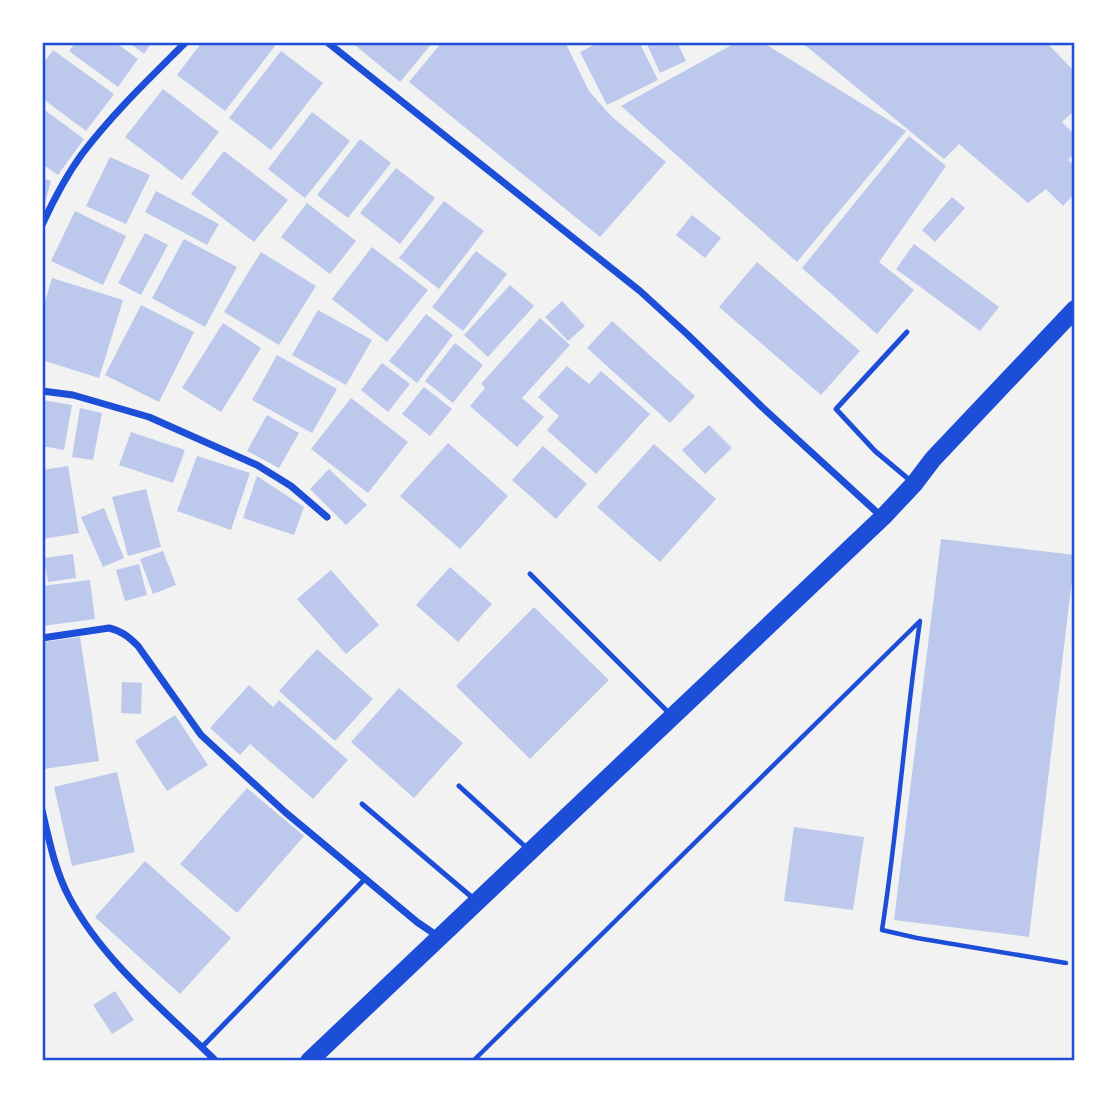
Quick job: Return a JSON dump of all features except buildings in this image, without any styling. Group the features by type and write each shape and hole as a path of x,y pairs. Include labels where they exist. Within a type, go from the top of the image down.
{"main road":[{"path":"309,1061 883,517 933,459 1075,309"}],"street":[{"path":"42,225 80,156 110,119 186,42"},
{"path":"327,42 640,292 883,517"},
{"path":"42,391 72,395 149,417 233,454 291,486 327,517"},
{"path":"42,638 109,628 128,635 201,735 285,812 417,922 439,937"},
{"path":"42,810 53,859 69,896 93,936 139,986 216,1061"}],"lane":[{"path":"907,332 835,409 875,452 914,484"},
{"path":"530,574 672,716"},
{"path":"459,786 530,851"},
{"path":"362,804 477,901"},
{"path":"202,1047 365,878"}],"path":[{"path":"473,1061 920,621 882,930 1066,963"}]}
